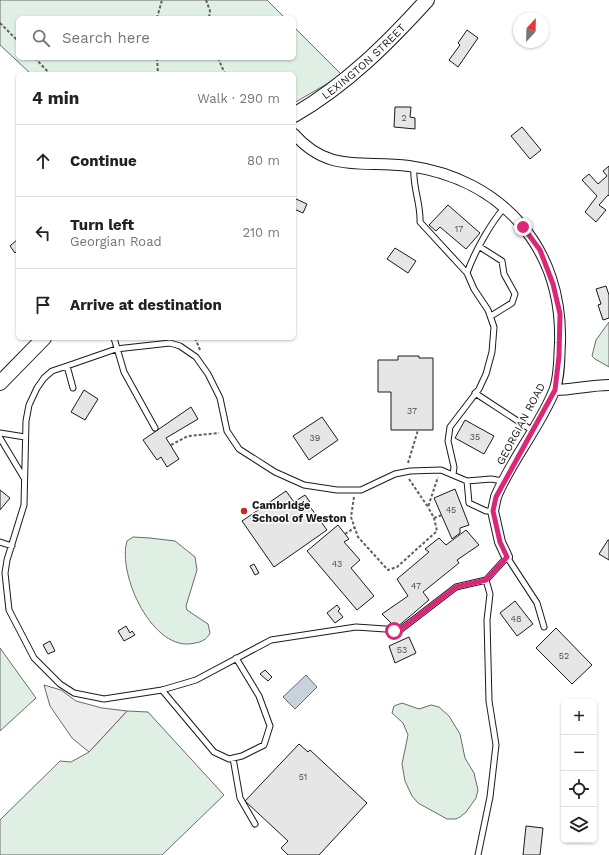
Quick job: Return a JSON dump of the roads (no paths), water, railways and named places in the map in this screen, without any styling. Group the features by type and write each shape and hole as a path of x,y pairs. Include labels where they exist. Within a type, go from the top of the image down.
{"street":[{"name":"LEXINGTON STREET","path":"296,114 334,90 358,70 427,0"},
{"name":"GEORGIAN ROAD","path":"296,136 313,151 338,162 414,167 468,182 505,207 535,243 546,264 553,284 560,325 559,356 555,390 496,497 493,511 500,542 507,557"},
{"path":"0,383 42,340"},
{"path":"555,390 567,390 592,385 609,385"}],"lane":[{"path":"414,167 413,181 421,213 420,222 466,273 491,316 494,328 490,363 486,374 475,394 450,427 448,441 454,468 453,475"},
{"path":"466,273 492,223 505,207"},
{"path":"480,247 502,261 504,274 515,296 510,304 491,316"},
{"path":"114,340 124,372 156,428"},
{"path":"503,482 491,479 467,481 441,470 410,471 395,474 382,482 361,490 337,490 304,485 275,472 239,449 227,431 220,398 208,374 196,357 170,340 116,349 48,374 36,388 28,410 24,505 6,573 9,610 34,658 60,684 74,693 104,699 162,690 196,680 271,640 306,633 356,627 400,630 456,587 486,580 507,557 537,603 544,627"},
{"path":"67,366 73,388"},
{"path":"475,394 532,431"},
{"path":"0,433 26,437"},
{"path":"0,438 17,463 26,481"},
{"path":"467,481 469,503 486,511 493,511"},
{"path":"0,542 12,546"},
{"path":"478,855 490,797 496,745 489,701 486,620 490,594 486,580"},
{"path":"162,690 214,752 229,759 242,756 264,745 270,726 259,696 236,658"},
{"path":"233,758 240,798 255,824"}],"place":[{"name":"Cambridge School of Weston","path":"244,511"}]}
